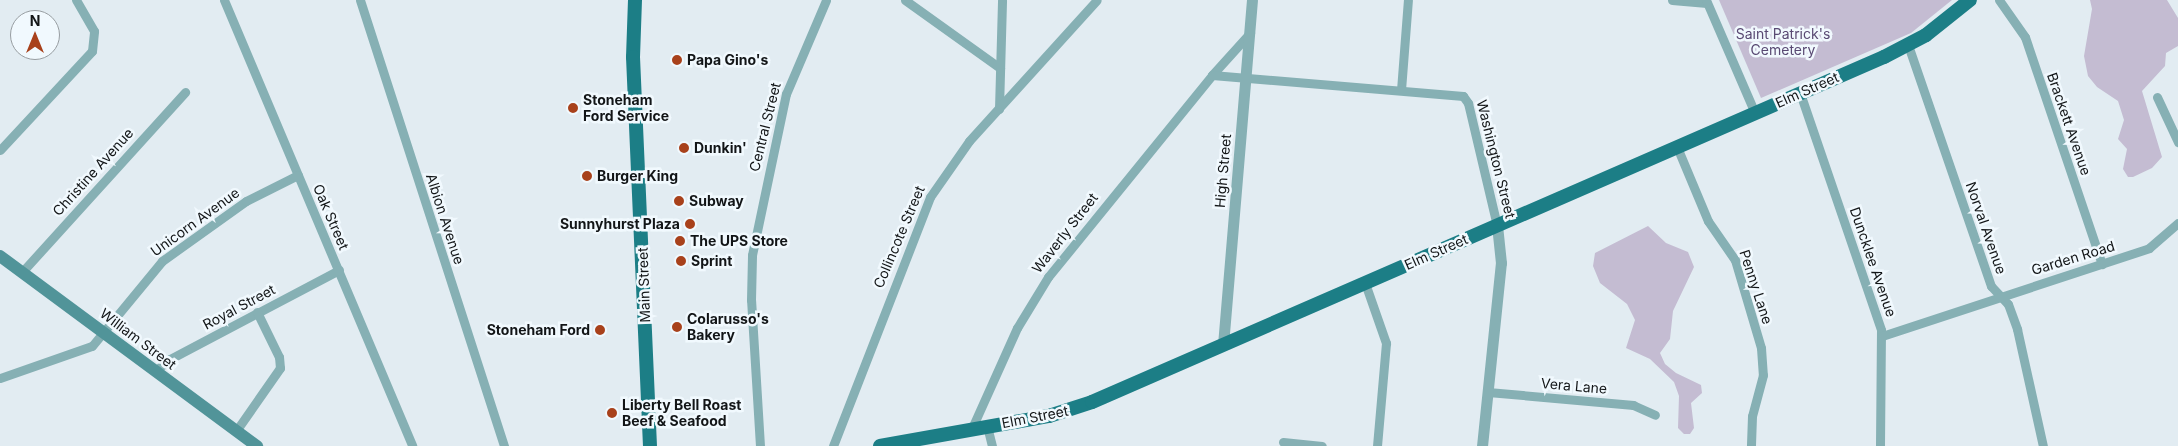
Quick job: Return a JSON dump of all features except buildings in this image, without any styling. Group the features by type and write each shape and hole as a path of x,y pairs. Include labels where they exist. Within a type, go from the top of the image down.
{"main road":[{"name":"Main Street","path":"626,0 632,34 650,446"},
{"name":"Main Street","path":"632,34 635,0"},
{"name":"Elm Street","path":"880,446 972,428 1061,414 1497,226 1908,45 1970,0"},
{"name":"William Street","path":"0,256 257,446"}],"street":[{"path":"0,150 92,51 94,31 76,0"},
{"name":"Oak Street","path":"224,0 412,446"},
{"name":"Albion Avenue","path":"360,0 504,446"},
{"name":"Central Street","path":"760,446 750,300 752,255 786,94 826,0"},
{"path":"905,0 1000,68"},
{"path":"999,109 1002,0"},
{"name":"Collincote Street","path":"833,446 927,202 961,151 1097,0"},
{"name":"High Street","path":"1223,345 1252,0"},
{"path":"1401,90 1408,0"},
{"path":"1672,0 1707,1 1755,113"},
{"name":"Brackett Avenue","path":"1998,0 2023,33 2102,264"},
{"name":"Waverly Street","path":"972,428 1017,328 1048,277 1212,75 1250,32"},
{"name":"Norval Avenue","path":"1908,45 1991,286 2008,304 2022,348 2043,446"},
{"path":"1212,75 1246,78"},
{"name":"Washington Street","path":"1246,78 1459,95 1466,99 1502,251 1482,446"},
{"name":"Christine Avenue","path":"22,272 185,92"},
{"name":"Duncklee Avenue","path":"1800,93 1882,336 1880,446"},
{"path":"2157,97 2178,142"},
{"name":"Penny Lane","path":"1677,147 1708,221 1735,260 1761,348 1763,375 1752,416 1751,446"},
{"name":"Unicorn Avenue","path":"0,378 82,351 105,333 162,261 246,201 298,175"},
{"name":"Garden Road","path":"1882,336 1999,295 2155,246 2178,224"},
{"name":"Royal Street","path":"156,371 167,361 338,270"},
{"path":"1365,283 1386,343 1377,446"},
{"path":"236,431 280,368 279,357 257,312"},
{"name":"Vera Lane","path":"1488,392 1632,405 1655,415"},
{"path":"987,426 992,446"},
{"path":"1283,442 1322,446"}],"green space":[{"name":"Saint Patrick's Cemetery","path":"1719,0 1952,0 1911,33 1761,98"},
{"path":"2090,0 2167,0 2178,18 2178,46 2166,53 2165,66 2142,91 2162,157 2152,168 2133,177 2128,177 2123,169 2127,149 2118,139 2124,120 2118,101 2097,87 2088,76 2084,56 2092,9"},
{"path":"1648,226 1666,243 1688,252 1694,267 1673,311 1670,339 1660,353 1665,364 1676,373 1701,385 1702,393 1691,403 1694,428 1690,434 1684,434 1678,428 1679,396 1674,382 1650,359 1626,348 1635,320 1627,304 1600,283 1593,266 1595,253"}],"place":[{"name":"Papa Gino's","path":"677,60"},
{"name":"Stoneham Ford Service","path":"573,108"},
{"name":"Dunkin'","path":"684,148"},
{"name":"Burger King","path":"587,176"},
{"name":"Subway","path":"679,201"},
{"name":"Sunnyhurst Plaza","path":"690,224"},
{"name":"The UPS Store","path":"680,241"},
{"name":"Sprint","path":"681,261"},
{"name":"Colarusso's Bakery","path":"677,327"},
{"name":"Stoneham Ford","path":"600,330"},
{"name":"Liberty Bell Roast Beef & Seafood","path":"612,413"}]}
